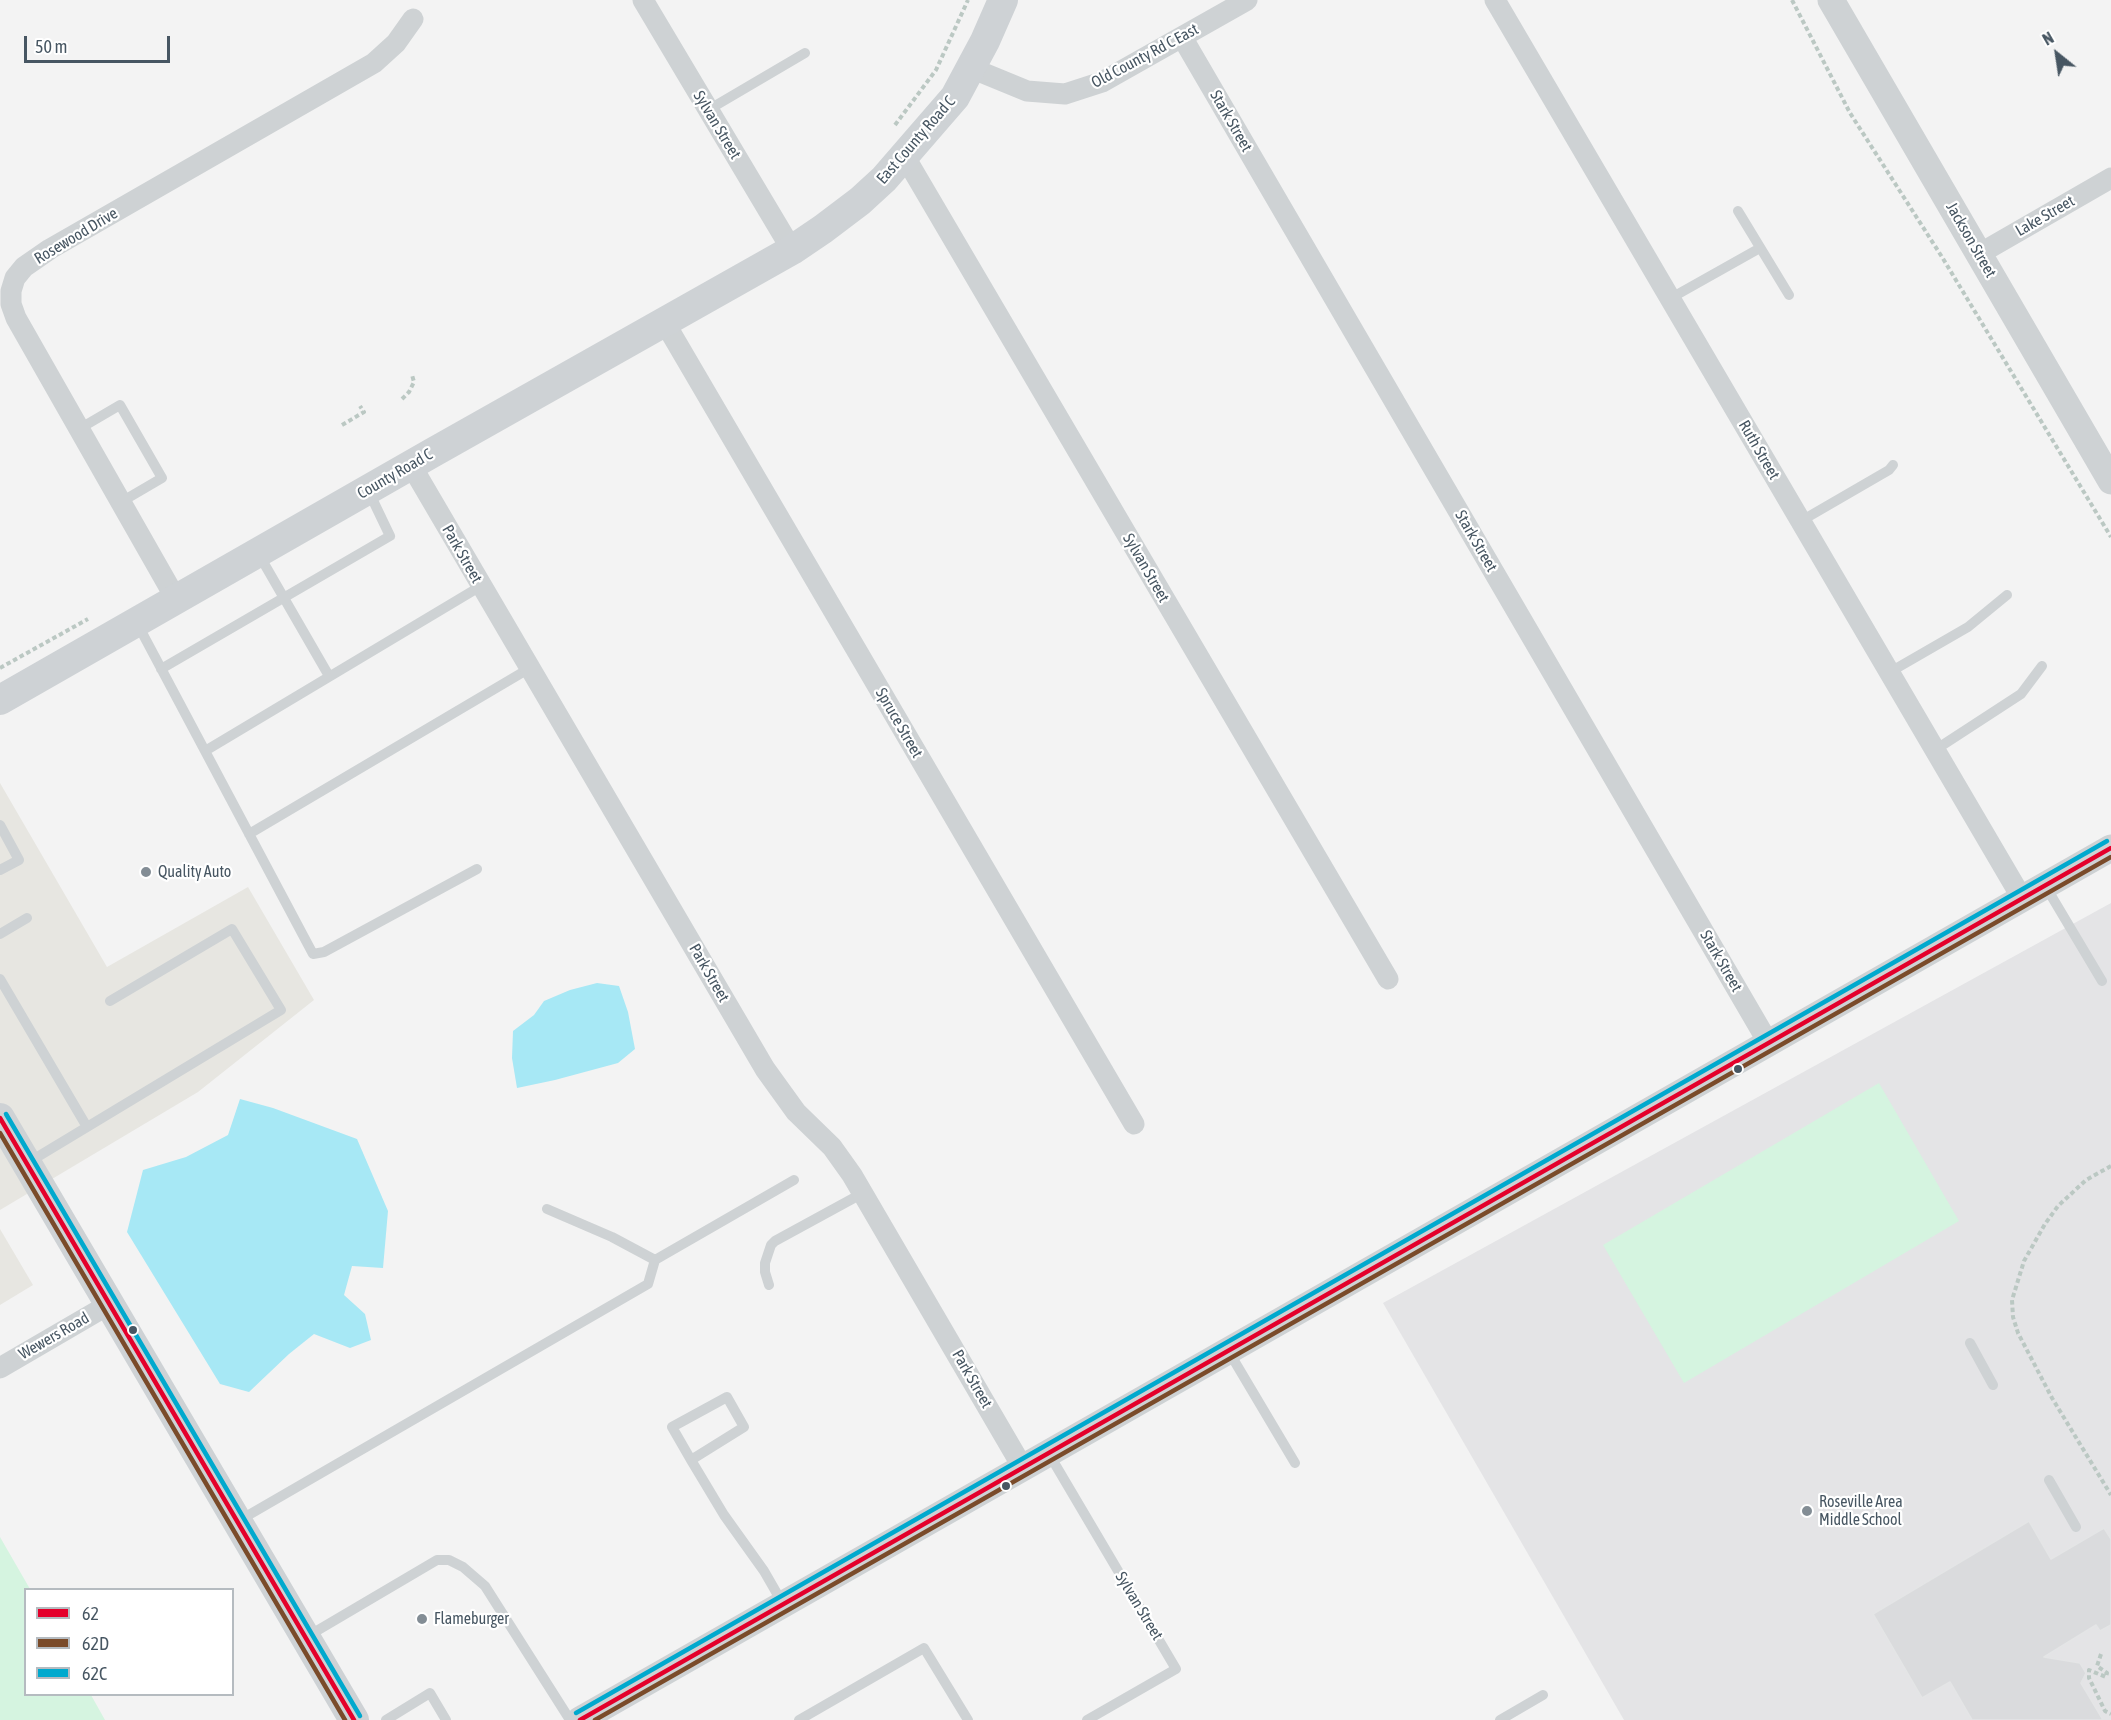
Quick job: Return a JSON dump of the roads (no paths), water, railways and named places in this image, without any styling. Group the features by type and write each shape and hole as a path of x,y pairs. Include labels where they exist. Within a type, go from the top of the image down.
{"main road":[{"name":"East County Road C","path":"792,250 860,201 897,144 955,97 985,41 1003,0"},
{"name":"County Road C","path":"0,700 792,250"},
{"path":"0,1118 354,1720"}],"street":[{"name":"Sylvan Street","path":"643,0 792,250"},
{"name":"Old County Rd C East","path":"971,68 1028,92 1065,94 1102,82 1247,0"},
{"name":"Ruth Street","path":"1495,0 1935,750 2035,893"},
{"name":"Jackson Street","path":"1831,0 2111,481"},
{"name":"Rosewood Drive","path":"176,599 13,311 11,291 15,278 50,249 374,63 396,43 413,19"},
{"name":"Stark Street","path":"1182,37 1769,1044"},
{"name":"Sylvan Street","path":"897,144 1388,979"},
{"name":"Lake Street","path":"1979,254 2111,178"},
{"name":"Spruce Street","path":"665,323 1134,1124"},
{"name":"Park Street","path":"411,465 765,1069 796,1112 832,1147 863,1193 1023,1468"},
{"path":"580,1720 2111,849"},
{"name":"Wewers Road","path":"0,1368 108,1305"}],"lane":[{"path":"708,110 805,53"},
{"path":"1738,211 1789,295"},
{"path":"1671,298 1760,248"},
{"path":"79,429 120,405 162,478 121,502"},
{"path":"1801,521 1889,470 1893,465"},
{"path":"161,669 390,536 368,490"},
{"path":"258,553 329,676"},
{"path":"205,751 481,586"},
{"path":"1890,672 1968,627 2007,595"},
{"path":"136,622 314,954 324,952 477,869"},
{"path":"1935,750 2021,694 2042,666"},
{"path":"249,834 530,668"},
{"path":"0,825 19,860 0,870"},
{"path":"2035,893 2103,981"},
{"path":"0,934 27,918"},
{"path":"26,1163 281,1010 232,928 110,1001"},
{"path":"0,979 87,1127"},
{"path":"237,1522 648,1284 655,1260 794,1180"},
{"path":"769,1285 765,1263 771,1245 775,1241 863,1193"},
{"path":"547,1209 612,1237 655,1260"},
{"path":"1970,1343 1993,1385"},
{"path":"1229,1351 1295,1463"},
{"path":"691,1460 744,1427 727,1397 672,1426 691,1460 724,1515 764,1571 783,1604"},
{"name":"Sylvan Street","path":"1048,1454 1176,1669 1087,1720"},
{"path":"2049,1480 2076,1527"},
{"path":"305,1638 437,1560 449,1560 463,1567 485,1586 570,1720"},
{"path":"799,1720 924,1648 968,1720"},
{"path":"386,1720 430,1693 446,1720"},
{"path":"1500,1720 1543,1695"}],"water":[{"path":"597,983 619,986 628,1012 635,1049 618,1063 517,1088 512,1058 513,1031 534,1015 544,1001 570,990"},
{"path":"240,1099 273,1108 357,1139 388,1211 383,1268 352,1266 344,1295 365,1314 371,1340 350,1348 314,1334 249,1392 220,1384 127,1232 143,1170 186,1157 228,1135"}],"place":[{"name":"Quality Auto","path":"146,872"},
{"name":"Roseville Area Middle School","path":"1807,1511"},
{"name":"Flameburger","path":"422,1619"}]}
